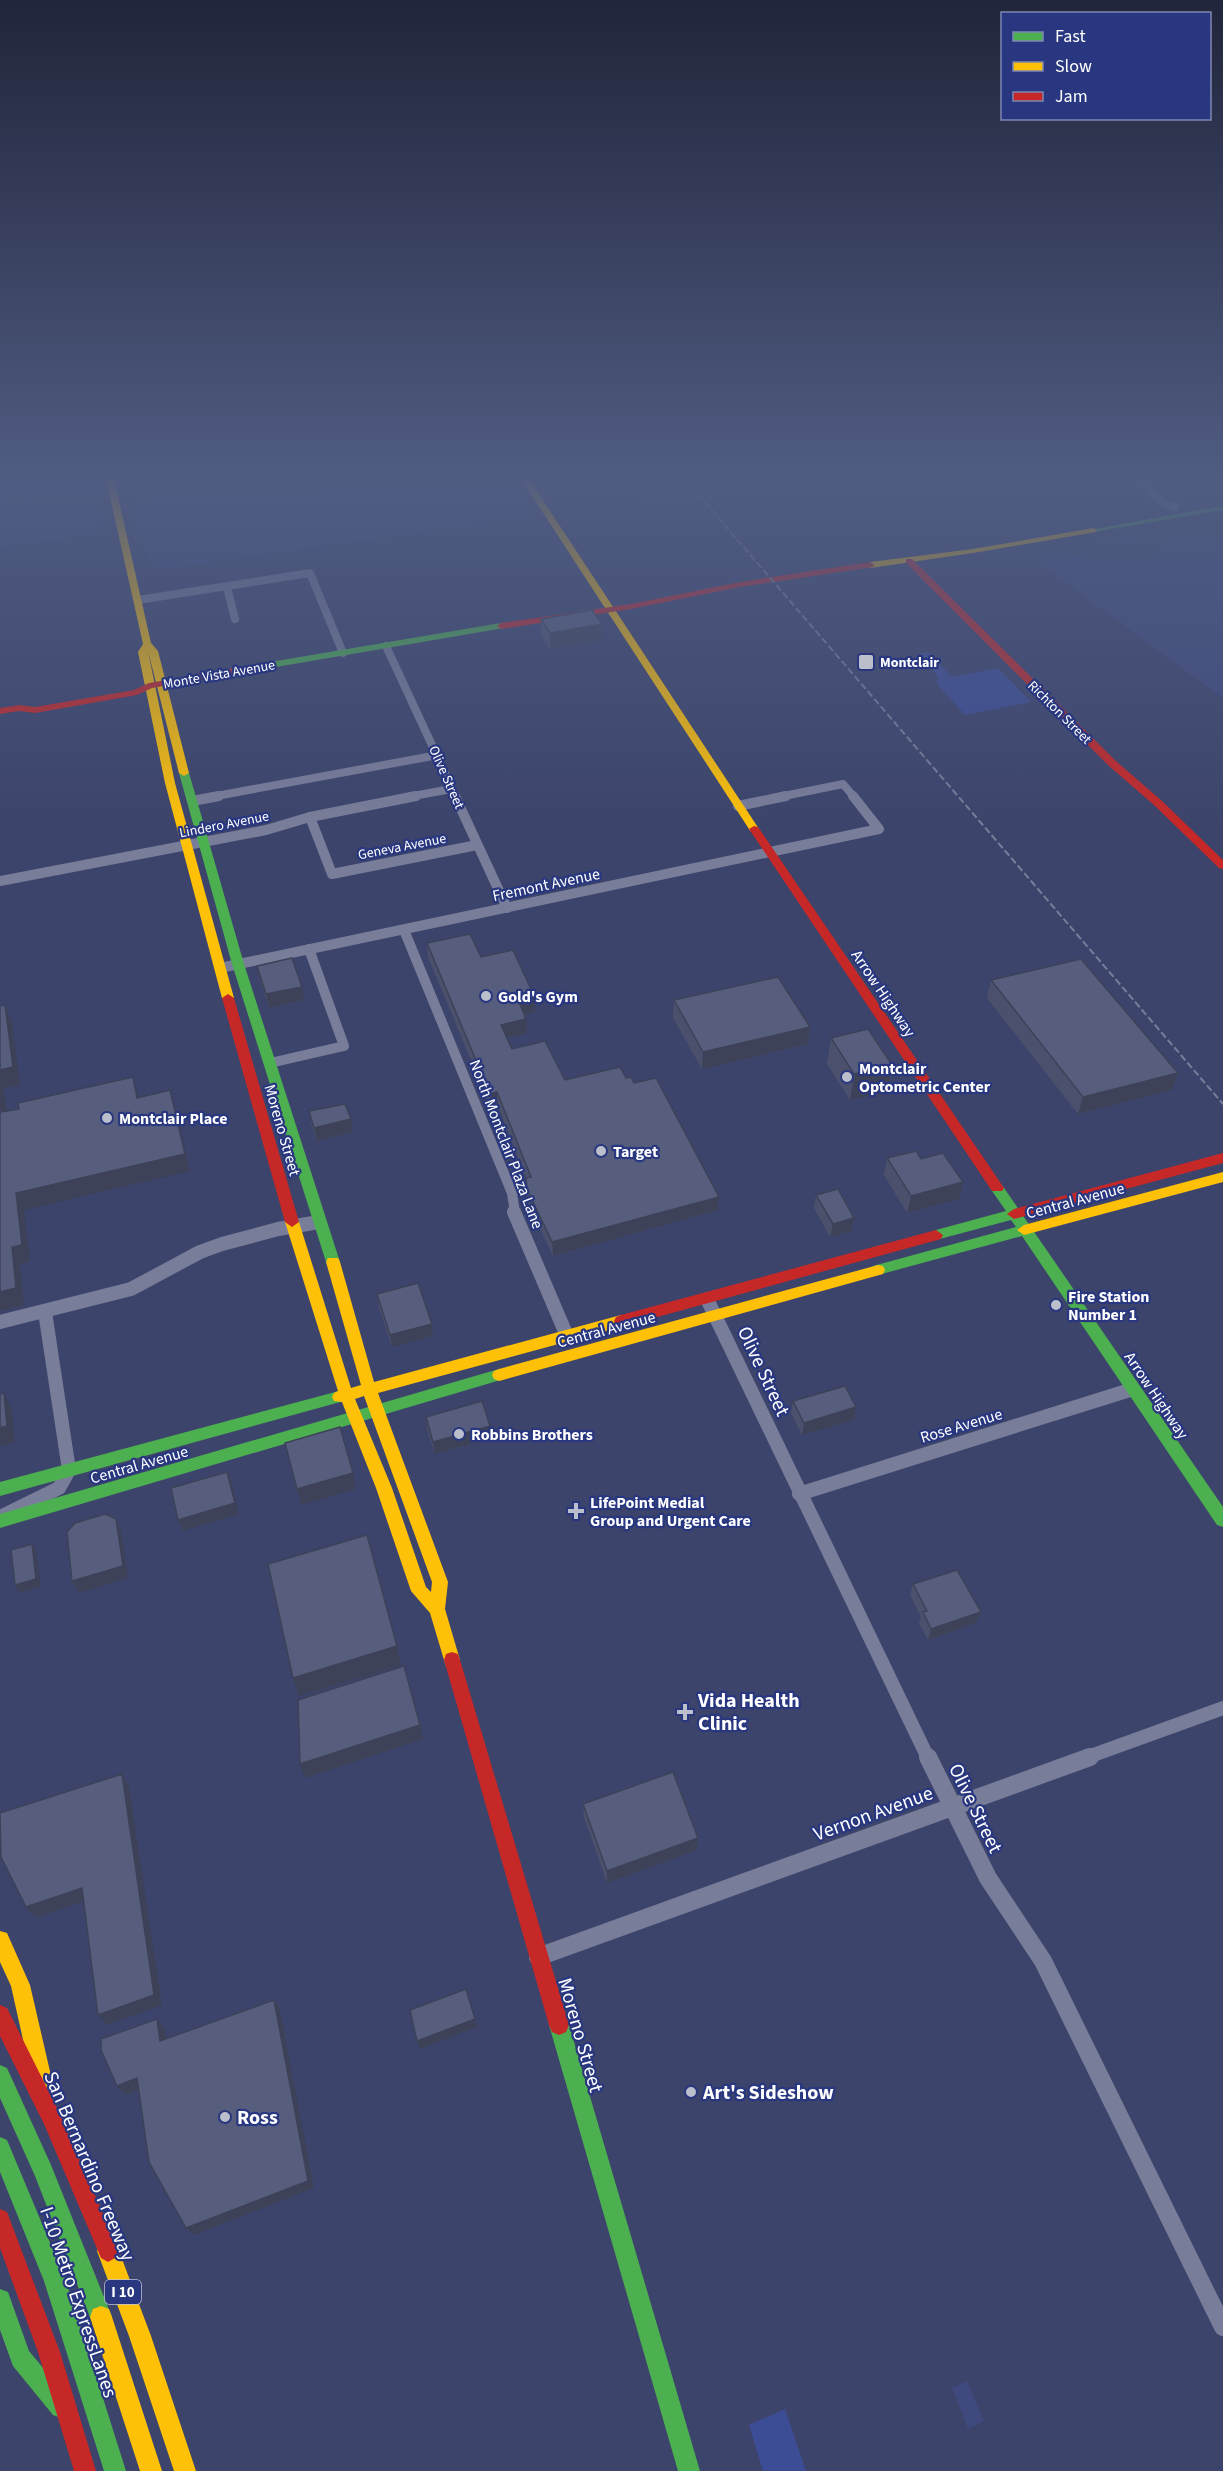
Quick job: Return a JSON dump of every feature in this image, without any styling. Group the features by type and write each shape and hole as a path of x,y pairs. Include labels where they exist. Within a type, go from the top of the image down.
{"main road":[{"name":"Moreno Street","path":"137,594 147,644 143,652 192,801 238,964 345,1300 369,1389 440,1582 437,1609 689,2471"},
{"name":"Arrow Highway","path":"600,594 738,806 1223,1520"},
{"name":"Monte Vista Avenue","path":"0,711 19,708 35,710 137,692 155,685 609,608 626,608 681,594"},
{"name":"Richton Street","path":"942,594 1113,764 1174,818 1223,866"},
{"name":"Moreno Street","path":"155,685 185,846 293,1226 346,1394 394,1515 419,1591 437,1609"},
{"name":"Central Avenue","path":"0,1489 1223,1158"},
{"name":"Central Avenue","path":"0,1519 129,1485 377,1409 1223,1177"},
{"path":"0,1940 20,1985 51,2116"},
{"name":"San Bernardino Freeway","path":"0,2015 51,2116 96,2220 148,2360 185,2471"},
{"name":"I-10 Metro ExpressLanes","path":"0,2075 68,2228 105,2327 151,2471"},
{"name":"I-10 Metro ExpressLanes","path":"0,2147 55,2281 115,2471"},
{"path":"0,2219 70,2417 85,2471"},
{"path":"0,2300 21,2358 70,2417"}],"street":[{"path":"138,600 177,594"},
{"path":"229,594 235,619"},
{"path":"319,594 344,653"},
{"name":"Olive Street","path":"386,646 507,908"},
{"path":"192,801 438,755"},
{"name":"Fremont Avenue","path":"220,968 879,829 843,784 738,806"},
{"name":"Lindero Avenue","path":"0,881 266,830 310,817 451,789"},
{"name":"Geneva Avenue","path":"310,817 332,874 477,845"},
{"name":"North Montclair Plaza Lane","path":"404,930 512,1193 513,1209 567,1336"},
{"path":"270,1063 344,1046 309,949"},
{"path":"0,1323 131,1289 200,1252 293,1226 319,1222"},
{"name":"Olive Street","path":"707,1299 799,1494 952,1807 988,1878 1043,1962 1223,2327"},
{"path":"0,1519 25,1503 59,1488 69,1470 45,1312"},
{"name":"Rose Avenue","path":"799,1494 1133,1389"},
{"name":"Vernon Avenue","path":"538,1957 1223,1708"}],"shaded area":[{"path":"1081,594 1223,594 1223,698"},
{"path":"928,652 952,677 998,668 1031,702 965,715 936,683 938,678 933,667 920,653"},
{"path":"967,2381 984,2421 968,2429 952,2388"},
{"path":"785,2409 806,2471 763,2471 749,2425"}],"building":[{"path":"592,610 602,624 550,633 541,619"},
{"name":"Target","path":"470,934 481,957 513,950 535,998 519,1002 526,1019 501,1025 512,1049 545,1041 565,1080 620,1067 626,1078 631,1077 634,1083 656,1078 719,1197 552,1242 527,1189 526,1178 531,1177 497,1092 490,1094 427,943"},
{"path":"292,958 302,987 266,994 257,966"},
{"path":"1081,959 1178,1073 1083,1097 991,980"},
{"path":"778,977 810,1027 703,1052 674,1000"},
{"path":"5,1005 13,1067 0,1070 0,1006"},
{"path":"868,1029 892,1065 854,1074 831,1038"},
{"name":"Montclair Place","path":"133,1077 137,1098 170,1090 185,1154 16,1193 22,1245 12,1247 16,1288 0,1292 0,1098 2,1112 19,1109 18,1103"},
{"path":"345,1104 351,1119 314,1128 309,1111"},
{"path":"916,1151 921,1159 943,1153 963,1182 911,1196 887,1158"},
{"path":"838,1189 854,1218 833,1224 816,1195"},
{"path":"418,1283 432,1324 390,1335 377,1294"},
{"path":"845,1386 856,1407 804,1423 793,1401"},
{"path":"4,1393 7,1426 0,1428 0,1394"},
{"path":"482,1401 490,1426 433,1442 426,1417"},
{"path":"340,1427 353,1473 297,1489 285,1443"},
{"path":"227,1472 235,1503 178,1520 171,1488"},
{"path":"105,1514 116,1519 123,1566 72,1581 67,1532 75,1523"},
{"path":"367,1535 397,1646 293,1678 268,1564"},
{"path":"32,1544 36,1579 15,1585 11,1550"},
{"path":"957,1570 981,1612 931,1629 923,1612 927,1611 913,1584"},
{"path":"404,1666 420,1725 300,1764 298,1700"},
{"path":"673,1772 698,1838 607,1871 583,1804"},
{"path":"122,1774 154,1995 98,2015 82,1888 26,1907 1,1857 0,1813"},
{"path":"466,1989 475,2019 417,2041 410,2010"},
{"name":"Ross","path":"274,2000 308,2181 186,2228 149,2162 137,2078 117,2086 101,2050 101,2039 157,2019 160,2041"}],"railway":[{"path":"784,594 1223,1104"}],"traffic: fast":[{"path":"235,671 501,626"},
{"path":"184,773 238,964 333,1262"},
{"path":"997,1188 1223,1520"},
{"path":"936,1235 1014,1214"},
{"path":"878,1270 1024,1230"},
{"path":"0,1521 499,1375"},
{"path":"0,1489 339,1397"},
{"path":"559,2025 689,2471"},
{"path":"0,2075 44,2172 101,2317"},
{"path":"0,2147 55,2281 115,2471"},
{"path":"0,2300 21,2358 61,2407"}],"traffic: slow":[{"path":"136,594 147,644 153,651 184,773"},
{"path":"600,594 754,829"},
{"path":"146,646 143,652 170,783 228,998"},
{"path":"1024,1230 1223,1177"},
{"path":"292,1222 346,1394 384,1488 419,1591 437,1609"},
{"path":"333,1262 369,1389 440,1582 437,1609 452,1660"},
{"path":"499,1375 878,1270"},
{"path":"339,1397 621,1321"},
{"path":"0,1940 20,1985 42,2080"},
{"path":"108,2251 140,2336 185,2471"},
{"path":"101,2317 151,2471"}],"traffic: jam":[{"path":"501,626 631,606 684,594"},
{"path":"942,594 1113,764 1158,803 1223,866"},
{"path":"0,711 19,708 35,710 137,692 149,686 235,671"},
{"path":"754,829 997,1188"},
{"path":"228,998 292,1222"},
{"path":"1014,1214 1223,1158"},
{"path":"621,1321 936,1235"},
{"path":"452,1660 559,2025"},
{"path":"0,2015 51,2117 108,2251"},
{"path":"0,2219 49,2352 85,2471"}],"place":[{"name":"Montclair","path":"866,662"},
{"name":"Gold's Gym","path":"486,996"},
{"name":"Montclair Optometric Center","path":"847,1077"},
{"name":"Montclair Place","path":"107,1118"},
{"name":"Target","path":"601,1151"},
{"name":"Fire Station Number 1","path":"1056,1305"},
{"name":"Robbins Brothers","path":"459,1434"},
{"name":"LifePoint Medial Group and Urgent Care","path":"576,1511"},
{"name":"Vida Health Clinic","path":"685,1712"},
{"name":"Art's Sideshow","path":"691,2092"},
{"name":"Ross","path":"225,2117"}]}
